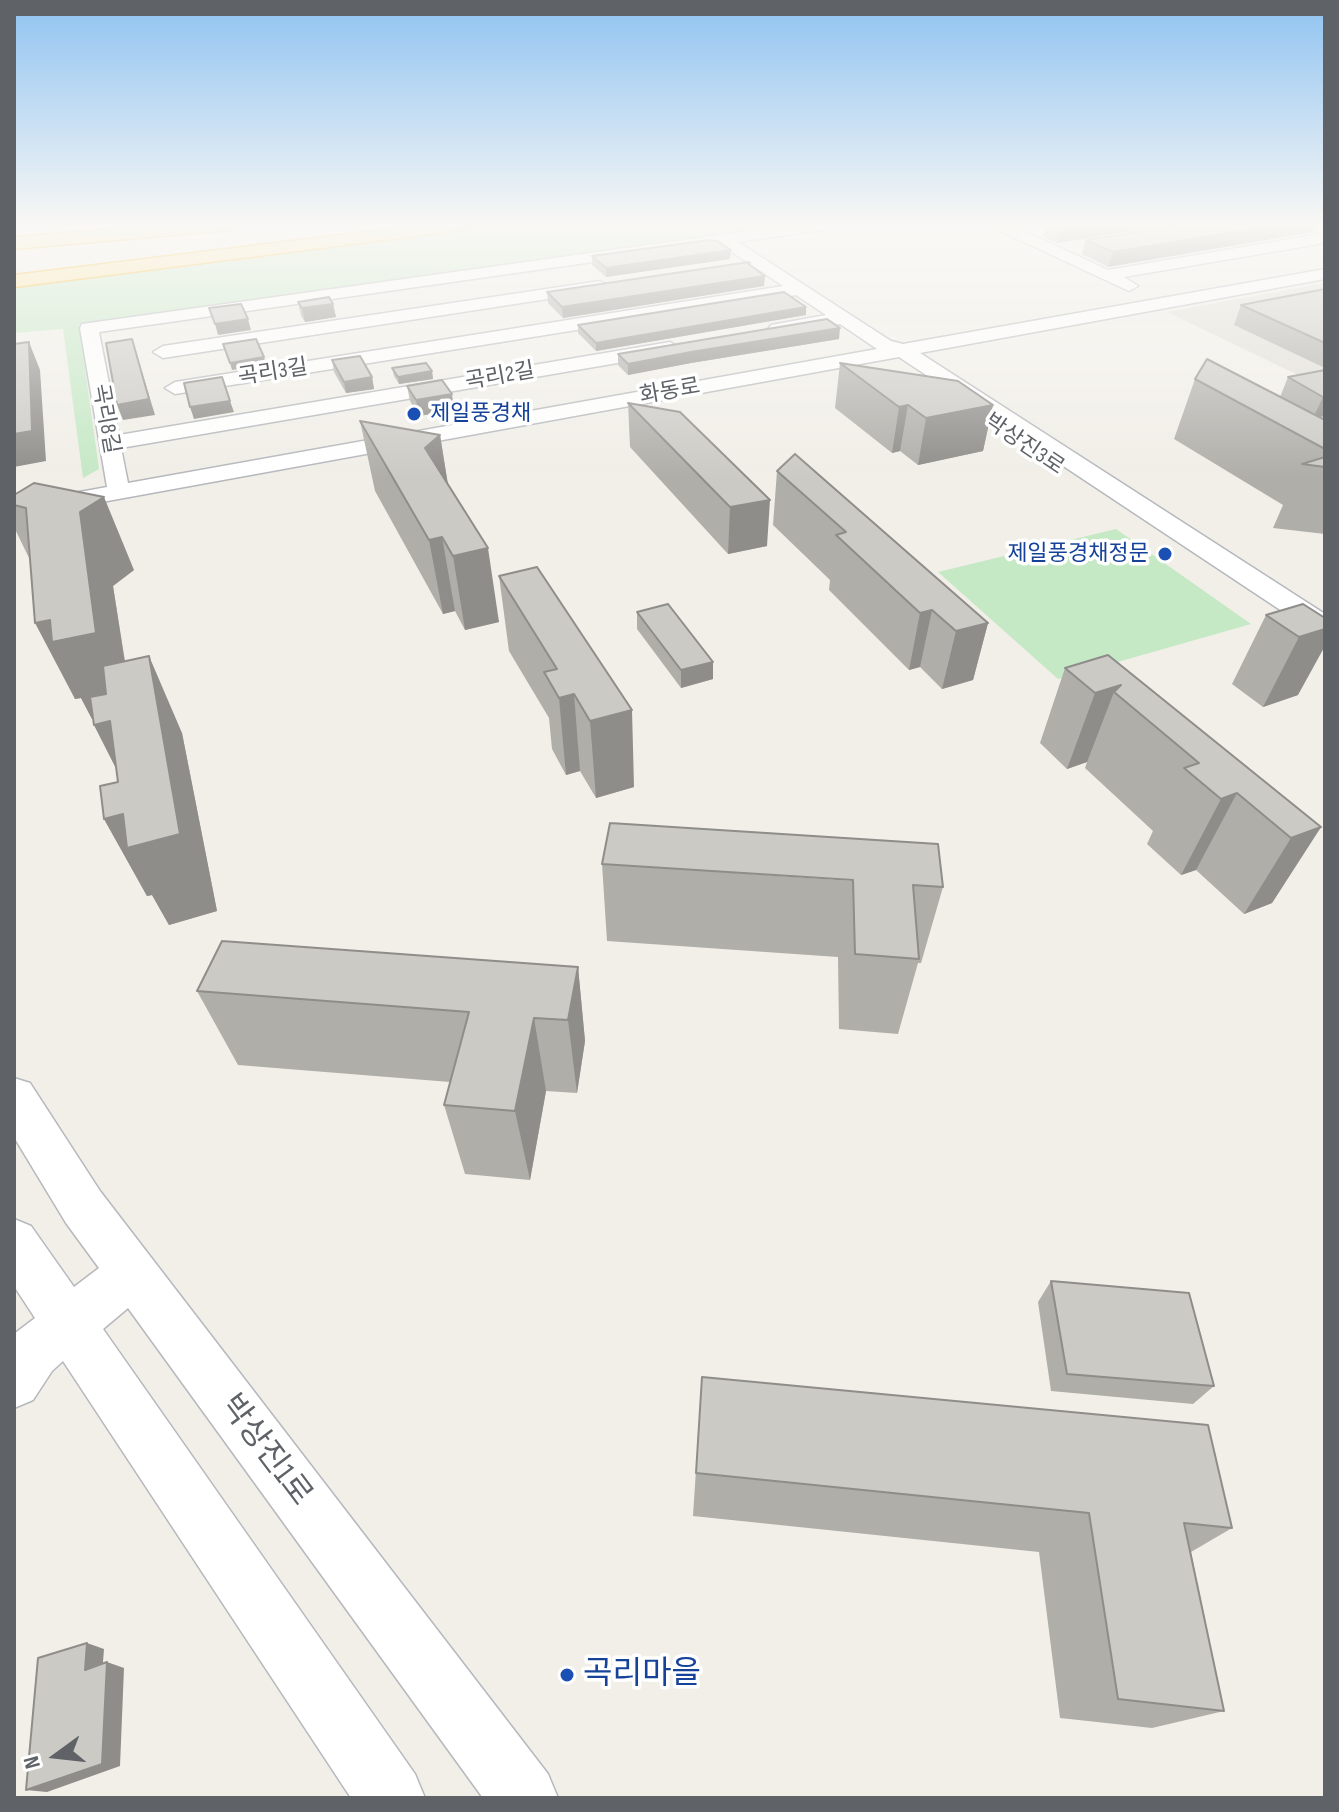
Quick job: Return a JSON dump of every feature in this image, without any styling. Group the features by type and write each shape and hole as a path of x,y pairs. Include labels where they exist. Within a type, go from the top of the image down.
{"street":[{"name":"곡리8길","path":"116,483 89,328 221,310"},
{"path":"163,352 443,310"},
{"path":"492,310 577,405"},
{"name":"곡리3길","path":"181,409 514,334 669,310"},
{"path":"830,310 891,350"},
{"name":"화동로","path":"14,501 577,405 1108,310"},
{"path":"750,334 843,318"},
{"path":"154,319 181,409"},
{"name":"곡리2길","path":"109,443 181,409 545,369 689,344"},
{"name":"박상진3로","path":"891,350 1325,627"},
{"name":"박상진3로","path":"891,350 1325,647"},
{"name":"화동로","path":"14,511 577,405"},
{"name":"박상진1로","path":"14,1097 83,1207 524,1798"},
{"path":"14,1243 391,1798"},
{"path":"15,1376 33,1352 132,1273"}],"shaded area":[{"path":"1325,310 1325,388 1167,312"}],"green space":[{"path":"14,310 190,310 79,325 99,469 83,478 63,329 14,333"},
{"path":"1116,529 1251,624 1058,679 938,572"}],"building":[{"path":"210,310 244,310 248,319 215,324"},
{"path":"674,310 791,310 596,343 578,325"},
{"path":"1251,310 1325,310 1325,343"},
{"path":"827,319 840,328 628,364 618,354"},
{"path":"132,339 149,399 117,405 106,343"},
{"path":"256,339 264,357 230,363 223,344"},
{"path":"29,342 32,431 14,434 14,344"},
{"path":"360,356 372,377 344,382 332,360"},
{"path":"1207,359 1325,420 1325,449 1195,379"},
{"path":"426,363 432,371 398,377 392,368"},
{"path":"840,363 958,381 993,405 926,418 908,405 899,407"},
{"path":"1325,370 1323,397 1288,377"},
{"path":"222,377 230,401 190,407 184,383"},
{"path":"442,380 452,394 416,400 407,386"},
{"path":"628,403 680,412 770,500 730,507"},
{"path":"360,421 440,435 425,448 488,548 453,556 442,537 429,540"},
{"path":"795,454 988,623 956,631 932,610 920,613 836,535 846,532 777,471"},
{"path":"1325,457 1325,467 1302,464"},
{"path":"34,483 104,497 80,512 96,633 52,642 50,620 35,623 26,508 14,505 14,495"},
{"path":"537,567 632,710 590,721 574,694 559,698 544,672 557,669 499,576"},
{"path":"668,604 713,662 681,670 637,612"},
{"path":"1303,604 1325,618 1325,629 1299,637 1266,615"},
{"path":"1108,655 1321,827 1291,838 1237,793 1221,799 1184,768 1199,763 1114,692 1121,685 1095,693 1065,668"},
{"path":"149,656 180,834 127,848 123,814 104,819 100,786 118,782 110,721 94,725 90,697 106,694 103,666"},
{"path":"610,823 938,844 943,887 913,885 919,959 855,954 853,880 602,864"},
{"path":"222,941 578,967 568,1020 534,1018 515,1111 444,1105 469,1012 197,991"},
{"path":"1051,1281 1189,1293 1214,1386 1067,1374"},
{"path":"702,1377 1208,1425 1232,1528 1184,1523 1224,1711 1118,1699 1089,1513 696,1473"},
{"path":"87,1643 85,1670 107,1662 102,1764 26,1790 38,1658"}],"place":[{"name":"제일풍경채","path":"414,414"},
{"name":"제일풍경채정문","path":"1165,554"},
{"name":"곡리마을","path":"567,1675"}]}
